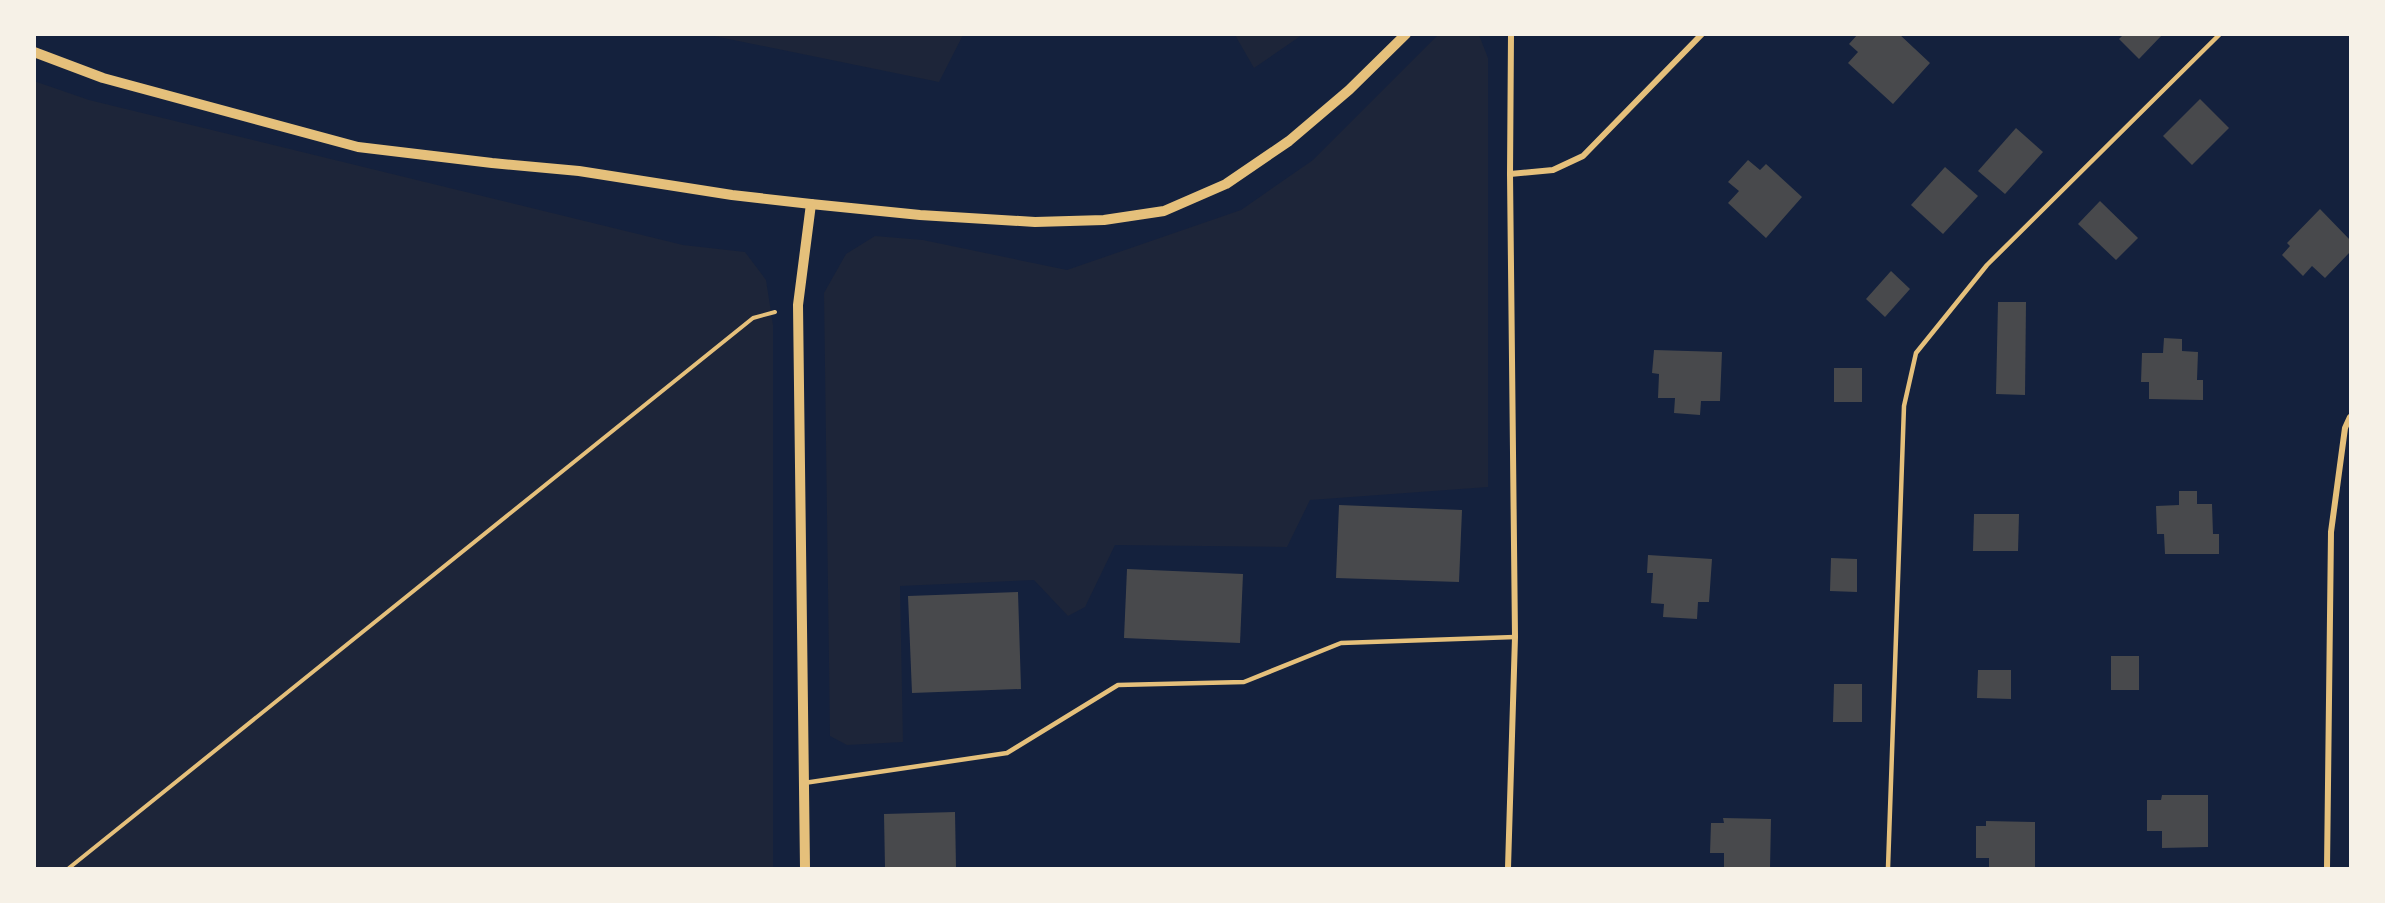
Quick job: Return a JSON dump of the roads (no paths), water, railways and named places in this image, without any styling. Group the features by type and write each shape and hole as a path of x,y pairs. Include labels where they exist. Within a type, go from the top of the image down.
{"street":[{"path":"34,52 103,78 358,147 579,171 732,195 811,204 920,215 1035,222 1104,220 1164,211 1226,184 1290,141 1349,90 1406,34"},
{"path":"1508,868 1515,637 1510,174 1511,34"},
{"path":"1510,174 1553,170 1583,156 1702,34"},
{"path":"805,868 798,305 811,204"},
{"path":"2327,868 2331,532 2345,428 2350,417"}],"lane":[{"path":"1888,868 1904,405 1916,353 1987,264 2220,34"},
{"path":"804,783 1007,753 1118,685 1244,682 1341,643 1515,637"}]}
